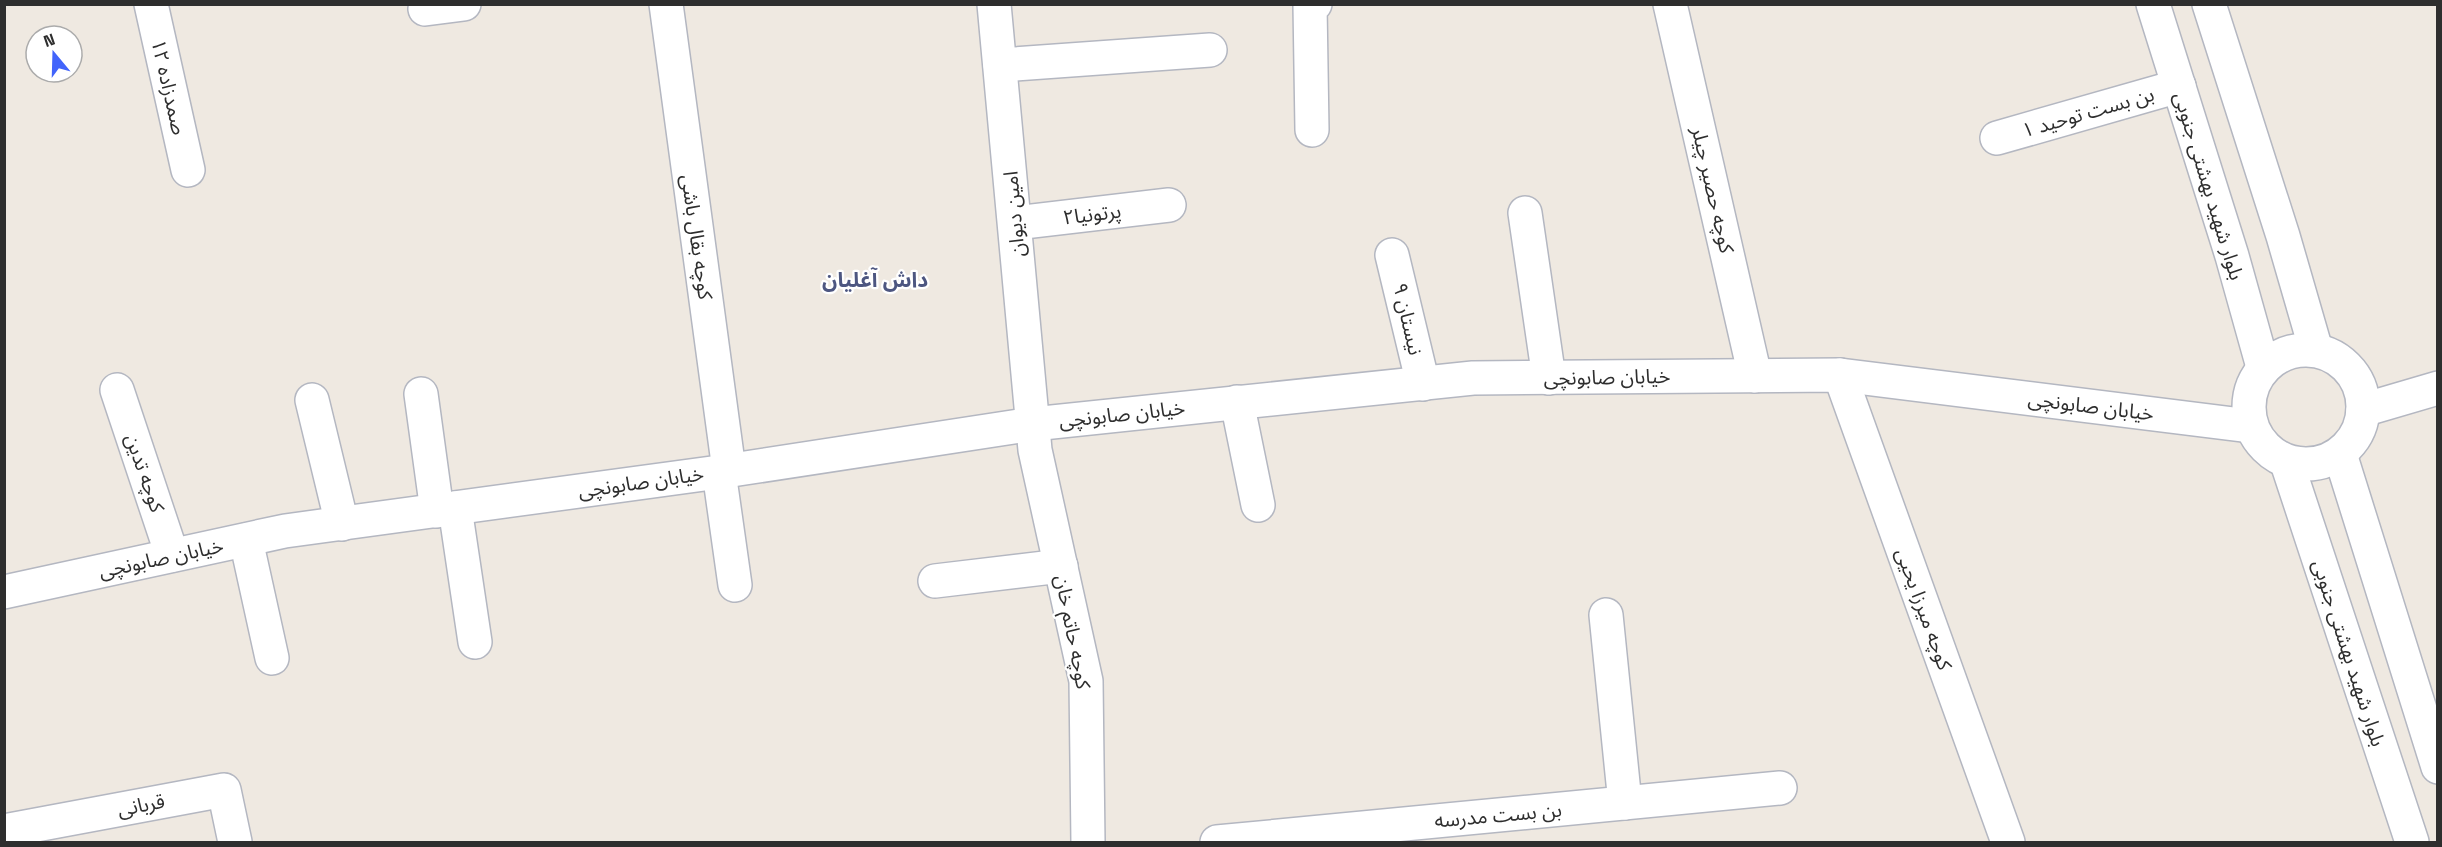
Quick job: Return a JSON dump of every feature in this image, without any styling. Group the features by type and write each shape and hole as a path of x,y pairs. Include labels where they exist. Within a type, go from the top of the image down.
{"street":[{"name":"صمدزاده ۱۲","path":"151,4 188,170"},
{"path":"425,9 464,4"},
{"name":"کوچه بقال باشی","path":"666,4 724,471 735,585"},
{"name":"امین دیوان","path":"993,4 1033,424"},
{"path":"1312,130 1311,5 1315,4"},
{"name":"کوچه حصیر چیلر","path":"1670,4 1755,376"},
{"name":"بلوار شهید بهشتی جنوبی","path":"2153,4 2232,256 2264,367"},
{"path":"2209,4 2283,236 2316,350"},
{"path":"1000,65 1210,50"},
{"name":"بن بست توحید ۱","path":"1997,138 2179,86"},
{"name":"پرتونیا۲","path":"1015,223 1169,205"},
{"path":"1525,213 1549,378"},
{"name":"نیستان ۹","path":"1392,255 1423,384"},
{"path":"2316,350 2341,362 2358,383 2363,410 2357,435 2340,454 2314,465 2287,463 2264,448 2250,426 2248,395 2264,367 2288,352 2316,350"},
{"name":"خیابان صابونچی","path":"4,592 285,531 724,471 1033,424 1473,378 1840,375 2250,426"},
{"name":"کوچه میرزا یحیی","path":"1840,375 2008,843"},
{"path":"2363,410 2438,388"},
{"name":"کوچه تدین","path":"117,390 172,555"},
{"path":"421,394 475,642"},
{"path":"312,400 342,524"},
{"path":"1237,402 1258,505"},
{"name":"کوچه حاتم خان","path":"1033,424 1035,450 1086,681 1088,843"},
{"path":"2340,454 2438,767"},
{"name":"بلوار شهید بهشتی جنوبی","path":"2287,463 2412,843"},
{"path":"246,540 272,658"},
{"path":"935,581 1061,567"},
{"path":"1606,615 1625,803"},
{"name":"بن بست مدرسه","path":"1217,843 1780,788"},
{"name":"قربانی","path":"4,831 224,790 235,843"}],"district":[{"name":"داش آغلیان","path":"875,279"}]}
